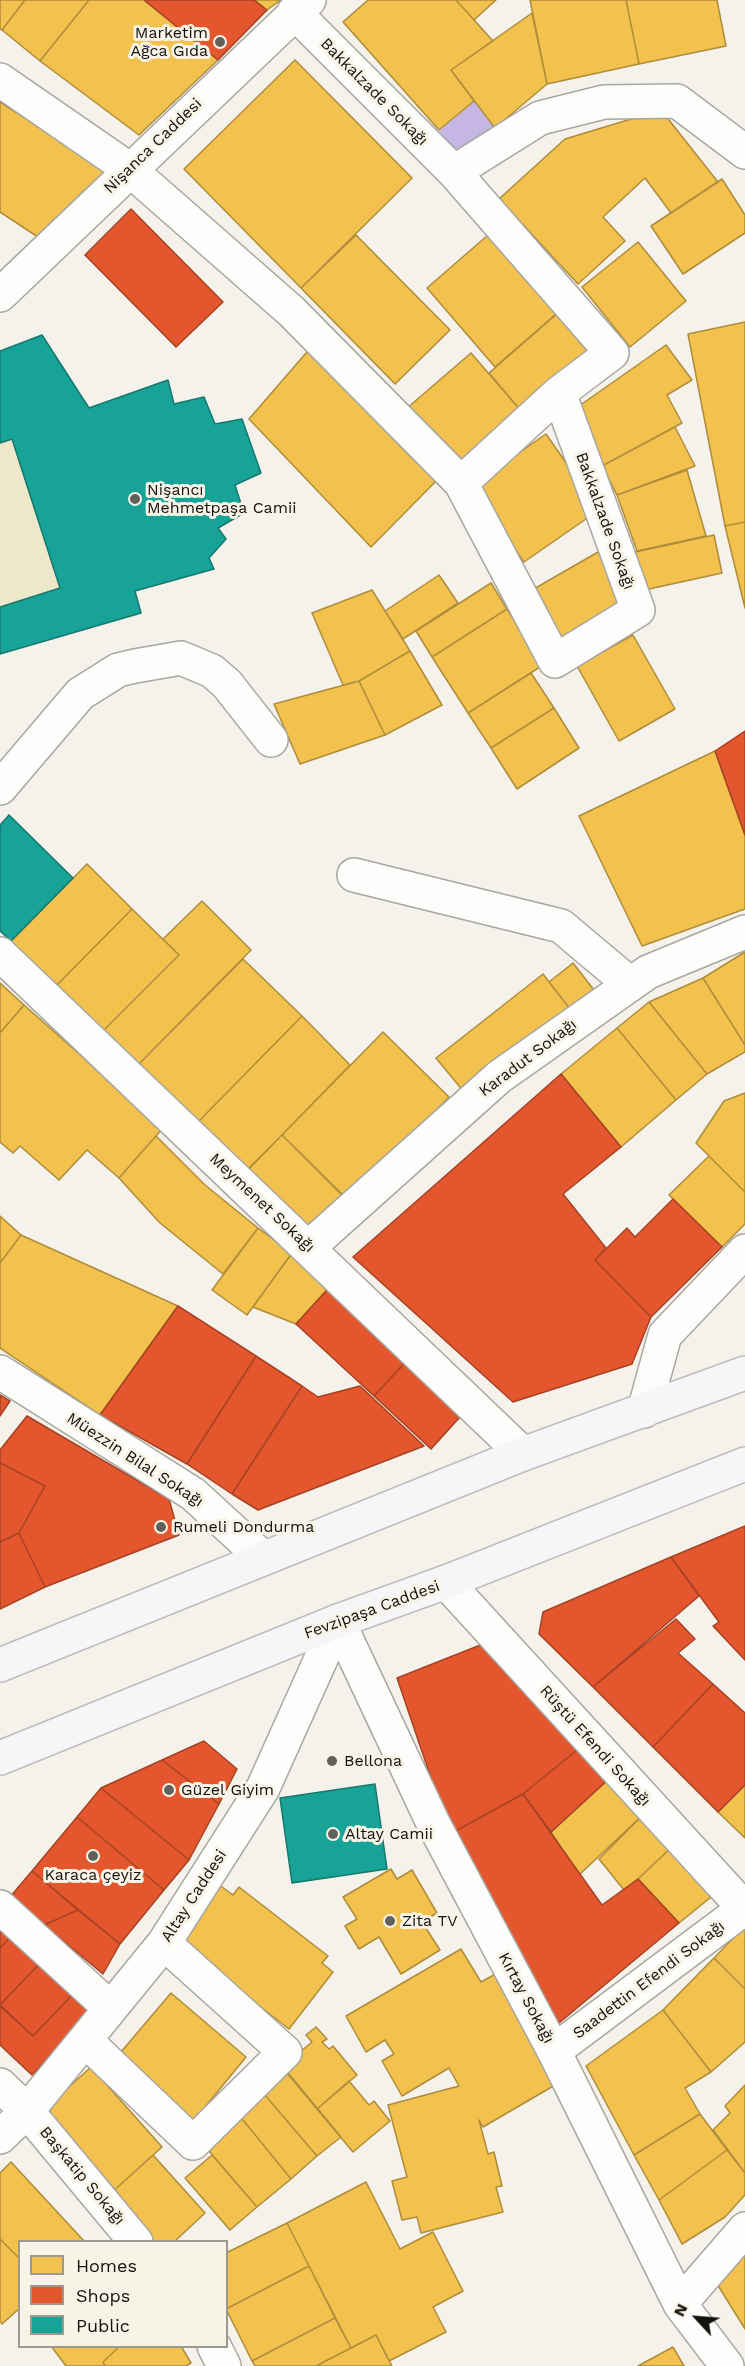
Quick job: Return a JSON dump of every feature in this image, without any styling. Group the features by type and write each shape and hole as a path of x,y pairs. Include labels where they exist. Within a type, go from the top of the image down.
{"main road":[{"path":"0,1665 523,1454 745,1373"},
{"name":"Fevzipaşa Caddesi","path":"0,1758 338,1621 446,1582 745,1464"}],"street":[{"name":"Nişanca Caddesi","path":"0,295 301,6"},
{"name":"Bakkalzade Sokağı","path":"0,80 129,169 291,311 461,483 555,661 638,610 559,393 612,353 454,172 301,6"},
{"path":"454,172 540,118 604,102 677,101 745,152"},
{"path":"461,483 559,393"},
{"path":"0,788 80,694 118,670 135,666 181,658 212,671 227,684 270,740"},
{"path":"354,875 561,926 630,984"},
{"name":"Karadut Sokağı","path":"309,1246 499,1077 648,972 745,932"},
{"name":"Meymenet Sokağı","path":"0,954 309,1246 523,1454"},
{"path":"644,1411 665,1335 745,1251"},
{"name":"Müezzin Bilal Sokağı","path":"0,1372 193,1494 263,1558"},
{"name":"Rüştü Efendi Sokağı","path":"446,1582 745,1909"},
{"name":"Altay Caddesi","path":"0,2137 27,2111 164,1943 263,1788 338,1621"},
{"name":"Kırtay Sokağı","path":"338,1621 433,1823 554,2051 680,2304 727,2366"},
{"path":"0,1907 110,2008"},
{"name":"Saadettin Efendi Sokağı","path":"554,2051 745,1909"},
{"path":"86,2041 193,2143 285,2052 164,1943"},
{"name":"Başkatip Sokağı","path":"0,2085 27,2111 135,2240"},
{"path":"680,2304 745,2229"},
{"path":"214,2348 224,2366"}],"shaded area":[{"path":"474,101 495,128 461,157 439,131"},
{"path":"12,439 60,588 0,607 0,443"}],"building: Homes":[{"path":"0,0 25,0 2,30 0,29"},
{"path":"25,0 89,0 40,61 2,30"},
{"path":"89,0 144,0 218,60 139,135 40,61"},
{"path":"254,0 281,0 267,10"},
{"path":"368,0 456,0 493,41 451,70 474,101 439,130 343,22"},
{"path":"456,0 496,0 474,20"},
{"path":"530,0 626,0 639,64 547,84"},
{"path":"626,0 717,0 726,46 639,64"},
{"path":"532,13 547,84 495,128 451,70"},
{"path":"295,60 412,178 301,288 184,169"},
{"path":"0,102 112,174 38,237 0,212"},
{"path":"661,110 718,182 671,213 645,178 603,217 625,241 578,284 499,199 565,139"},
{"path":"722,179 745,215 745,233 683,274 651,226"},
{"path":"356,235 450,330 395,384 301,288"},
{"path":"488,235 556,314 495,367 427,288"},
{"path":"638,242 686,301 630,347 582,287"},
{"path":"559,312 593,351 522,412 489,373"},
{"path":"745,322 745,522 725,526 688,334"},
{"path":"313,345 443,474 371,547 249,419"},
{"path":"666,345 692,380 667,395 682,423 602,466 569,413"},
{"path":"471,353 522,412 458,469 406,409"},
{"path":"675,427 695,466 617,495 602,466"},
{"path":"546,434 599,510 524,562 471,486"},
{"path":"687,470 706,536 637,551 617,495"},
{"path":"745,522 745,608 725,526"},
{"path":"714,535 722,573 640,591 631,553"},
{"path":"605,548 622,618 566,649 532,590"},
{"path":"439,575 458,603 403,639 385,611"},
{"path":"491,583 507,609 432,657 416,631"},
{"path":"372,590 410,651 359,681 343,685 312,613"},
{"path":"507,609 543,665 468,713 432,657"},
{"path":"633,635 675,709 619,741 577,666"},
{"path":"410,651 442,705 385,735 359,681"},
{"path":"531,673 554,708 491,748 468,713"},
{"path":"359,681 385,735 300,764 274,704"},
{"path":"554,708 579,748 517,789 491,748"},
{"path":"715,751 745,835 745,909 642,946 579,816"},
{"path":"87,864 132,909 56,986 11,941"},
{"path":"202,901 251,950 137,1066 102,1032 179,955 163,939"},
{"path":"132,909 179,955 102,1032 56,986"},
{"path":"745,952 745,1045 703,978"},
{"path":"243,959 302,1016 196,1124 137,1066"},
{"path":"573,963 594,990 570,1009 549,982"},
{"path":"543,974 570,1009 464,1092 436,1058"},
{"path":"703,978 745,1045 745,1052 707,1074 649,1002"},
{"path":"0,983 24,1005 0,1033"},
{"path":"649,1002 707,1074 676,1100 617,1028"},
{"path":"24,1005 163,1128 119,1178 87,1150 59,1180 20,1146 13,1153 0,1142 0,1033"},
{"path":"302,1016 350,1065 245,1173 196,1124"},
{"path":"617,1028 676,1100 621,1147 561,1074"},
{"path":"383,1032 449,1097 348,1200 282,1135"},
{"path":"745,1093 745,1192 696,1143 724,1101"},
{"path":"282,1135 343,1196 310,1230 248,1169"},
{"path":"156,1136 205,1185 258,1228 223,1274 160,1223 119,1178"},
{"path":"709,1156 745,1192 745,1224 722,1247 669,1195"},
{"path":"0,1216 21,1235 0,1263"},
{"path":"258,1228 292,1253 247,1315 212,1290"},
{"path":"21,1235 178,1306 100,1415 0,1348 0,1263"},
{"path":"292,1253 336,1280 296,1324 253,1307"},
{"path":"612,1776 646,1812 579,1875 551,1832"},
{"path":"745,1785 745,1838 718,1812"},
{"path":"646,1812 676,1843 624,1890 599,1859"},
{"path":"676,1843 721,1889 679,1923 638,1879"},
{"name":"Zita TV","path":"391,1869 397,1879 412,1870 437,1913 422,1922 440,1950 401,1974 379,1937 359,1949 345,1926 357,1919 343,1897"},
{"path":"218,1884 233,1895 239,1887 328,1956 322,1963 333,1972 289,2029 174,1940"},
{"path":"745,1926 745,1989 714,1958"},
{"path":"461,1949 481,1982 499,1972 562,2081 483,2127 479,2120 488,2154 494,2152 502,2186 496,2187 503,2212 421,2233 417,2217 402,2220 392,2181 407,2177 388,2105 459,2086 449,2068 402,2096 382,2061 394,2054 385,2040 366,2052 346,2016"},
{"path":"714,1958 745,1989 745,2042 711,2072 663,2010"},
{"path":"171,1993 246,2057 192,2123 115,2059"},
{"path":"663,2010 711,2072 685,2088 700,2114 634,2155 586,2066"},
{"path":"316,2027 327,2039 322,2042 329,2049 333,2046 357,2075 317,2109 282,2067 312,2042 306,2035"},
{"path":"91,2067 162,2147 109,2195 38,2115"},
{"path":"288,2073 341,2137 317,2156 264,2094"},
{"path":"349,2081 369,2105 374,2101 390,2121 353,2152 317,2109"},
{"path":"745,2085 745,2173 713,2130 730,2113 725,2106"},
{"path":"264,2094 317,2156 291,2179 239,2115"},
{"path":"700,2114 727,2150 659,2200 634,2155"},
{"path":"239,2115 291,2179 257,2207 203,2144"},
{"path":"727,2150 745,2173 745,2195 725,2217 682,2244 659,2200"},
{"path":"153,2155 205,2213 176,2240 148,2240 109,2195"},
{"path":"212,2155 257,2207 230,2230 185,2178"},
{"path":"11,2162 83,2240 18,2240 18,2257 0,2239 0,2173"},
{"path":"366,2182 400,2249 433,2232 463,2291 433,2307 446,2332 389,2361 376,2335 351,2348 287,2223"},
{"path":"287,2223 309,2266 228,2308 228,2252"},
{"path":"0,2239 18,2257 18,2310 2,2324 0,2321"},
{"path":"745,2245 745,2329 714,2279"},
{"path":"309,2266 335,2318 252,2361 228,2313 228,2308"},
{"path":"335,2318 351,2348 316,2366 255,2366 252,2361"},
{"path":"376,2335 392,2366 316,2366 351,2348"},
{"path":"673,2347 684,2366 638,2366"},
{"path":"52,2348 118,2348 103,2362 105,2366 66,2366"},
{"path":"118,2348 182,2348 191,2363 186,2366 105,2366 103,2362"}],"building: Shops":[{"path":"144,0 254,0 267,10 218,60"},
{"path":"131,209 223,302 176,347 85,255"},
{"path":"745,731 745,835 715,751"},
{"path":"561,1074 621,1147 563,1194 606,1248 595,1260 651,1317 632,1364 513,1402 353,1257"},
{"path":"673,1199 722,1247 651,1317 595,1260 627,1228 635,1237"},
{"path":"336,1280 414,1353 374,1396 296,1324"},
{"path":"178,1306 256,1356 187,1464 100,1415"},
{"path":"414,1353 470,1406 431,1449 374,1396"},
{"path":"256,1356 302,1386 232,1494 187,1464"},
{"path":"302,1386 318,1397 360,1386 424,1446 258,1510 232,1494"},
{"path":"0,1395 10,1401 0,1416"},
{"path":"27,1416 169,1499 179,1535 45,1587 19,1533 45,1486 0,1463 0,1450"},
{"path":"0,1463 45,1486 19,1533 0,1542"},
{"path":"745,1526 745,1660 713,1626 719,1622 671,1557"},
{"path":"19,1533 45,1587 0,1609 0,1542"},
{"path":"671,1557 699,1596 593,1687 539,1634 543,1612"},
{"path":"676,1619 695,1639 678,1653 713,1684 653,1747 593,1687"},
{"path":"483,1644 582,1746 523,1794 450,1834 397,1678"},
{"path":"713,1684 745,1713 745,1785 718,1812 653,1747"},
{"path":"204,1741 237,1769 219,1804 162,1760"},
{"path":"582,1746 612,1776 551,1832 523,1794"},
{"path":"162,1760 219,1804 189,1860 101,1788"},
{"path":"101,1788 189,1860 164,1890 77,1817"},
{"path":"523,1794 602,1905 638,1879 679,1923 559,2023 450,1834"},
{"path":"77,1817 164,1890 120,1944 32,1871"},
{"path":"32,1871 78,1910 44,1925 10,1897"},
{"path":"78,1910 120,1944 103,1974 44,1925"},
{"path":"0,1919 14,1933 0,1948"},
{"path":"14,1933 43,1960 0,2005 0,1948"},
{"path":"43,1960 76,1991 33,2036 0,2005"},
{"path":"76,1991 94,2009 32,2075 0,2045 0,2006 33,2036"}],"building: Public":[{"name":"Nişancı Mehmetpaşa Camii","path":"42,335 89,408 168,380 174,404 204,397 215,424 242,419 261,473 235,485 244,513 218,528 226,539 209,558 214,569 135,591 141,613 0,654 0,607 60,588 12,439 0,443 0,351"},
{"path":"9,815 73,878 11,941 0,931 0,825"},
{"name":"Altay Camii","path":"375,1784 387,1869 292,1883 280,1798"}],"place":[{"name":"Marketim Ağca Gıda","path":"220,42"},
{"name":"Nişancı Mehmetpaşa Camii","path":"135,499"},
{"name":"Rumeli Dondurma","path":"161,1527"},
{"name":"Bellona","path":"332,1761"},
{"name":"Güzel Giyim","path":"169,1790"},
{"name":"Altay Camii","path":"333,1834"},
{"name":"Karaca çeyiz","path":"93,1856"},
{"name":"Zita TV","path":"390,1921"}]}
